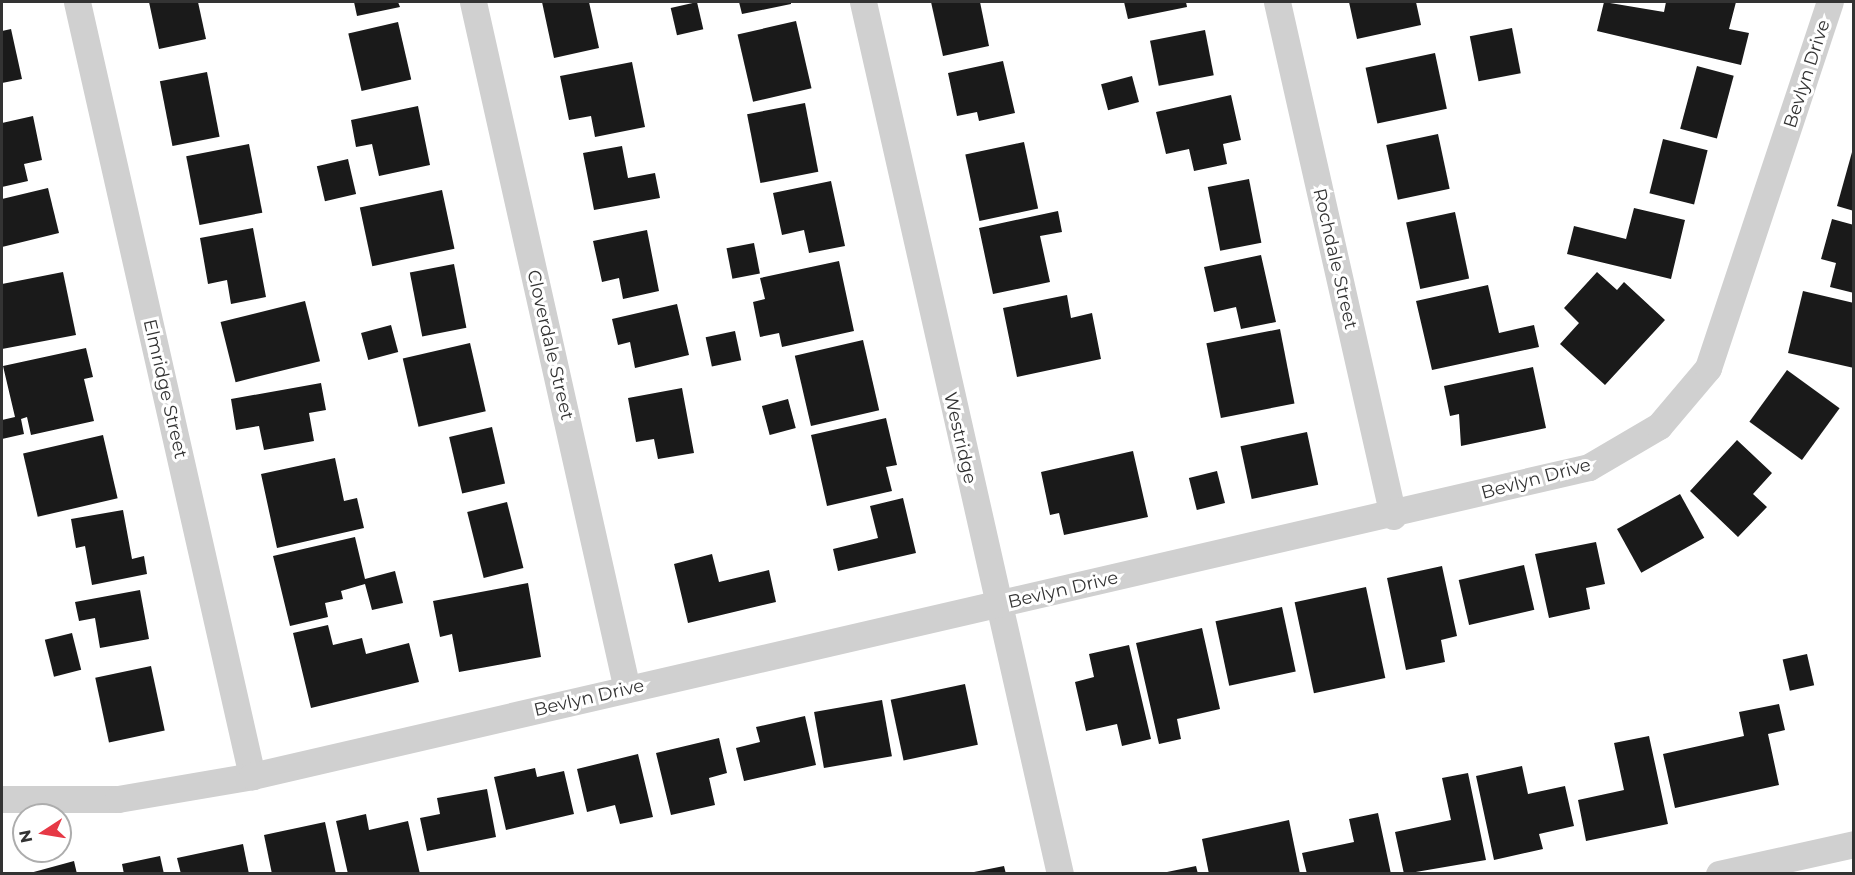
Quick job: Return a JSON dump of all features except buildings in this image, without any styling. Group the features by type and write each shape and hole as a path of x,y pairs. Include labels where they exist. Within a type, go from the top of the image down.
{"street":[{"name":"Elmridge Street","path":"77,2 252,776"},
{"name":"Cloverdale Street","path":"473,2 627,689"},
{"name":"Westridge","path":"863,2 1059,873"},
{"name":"Rochdale Street","path":"1277,2 1393,516"},
{"name":"Bevlyn Drive","path":"2,799 118,799 252,776 1393,516 1589,467 1676,411 1708,368 1728,320 1830,2"},
{"path":"1719,873 1854,844"}]}
